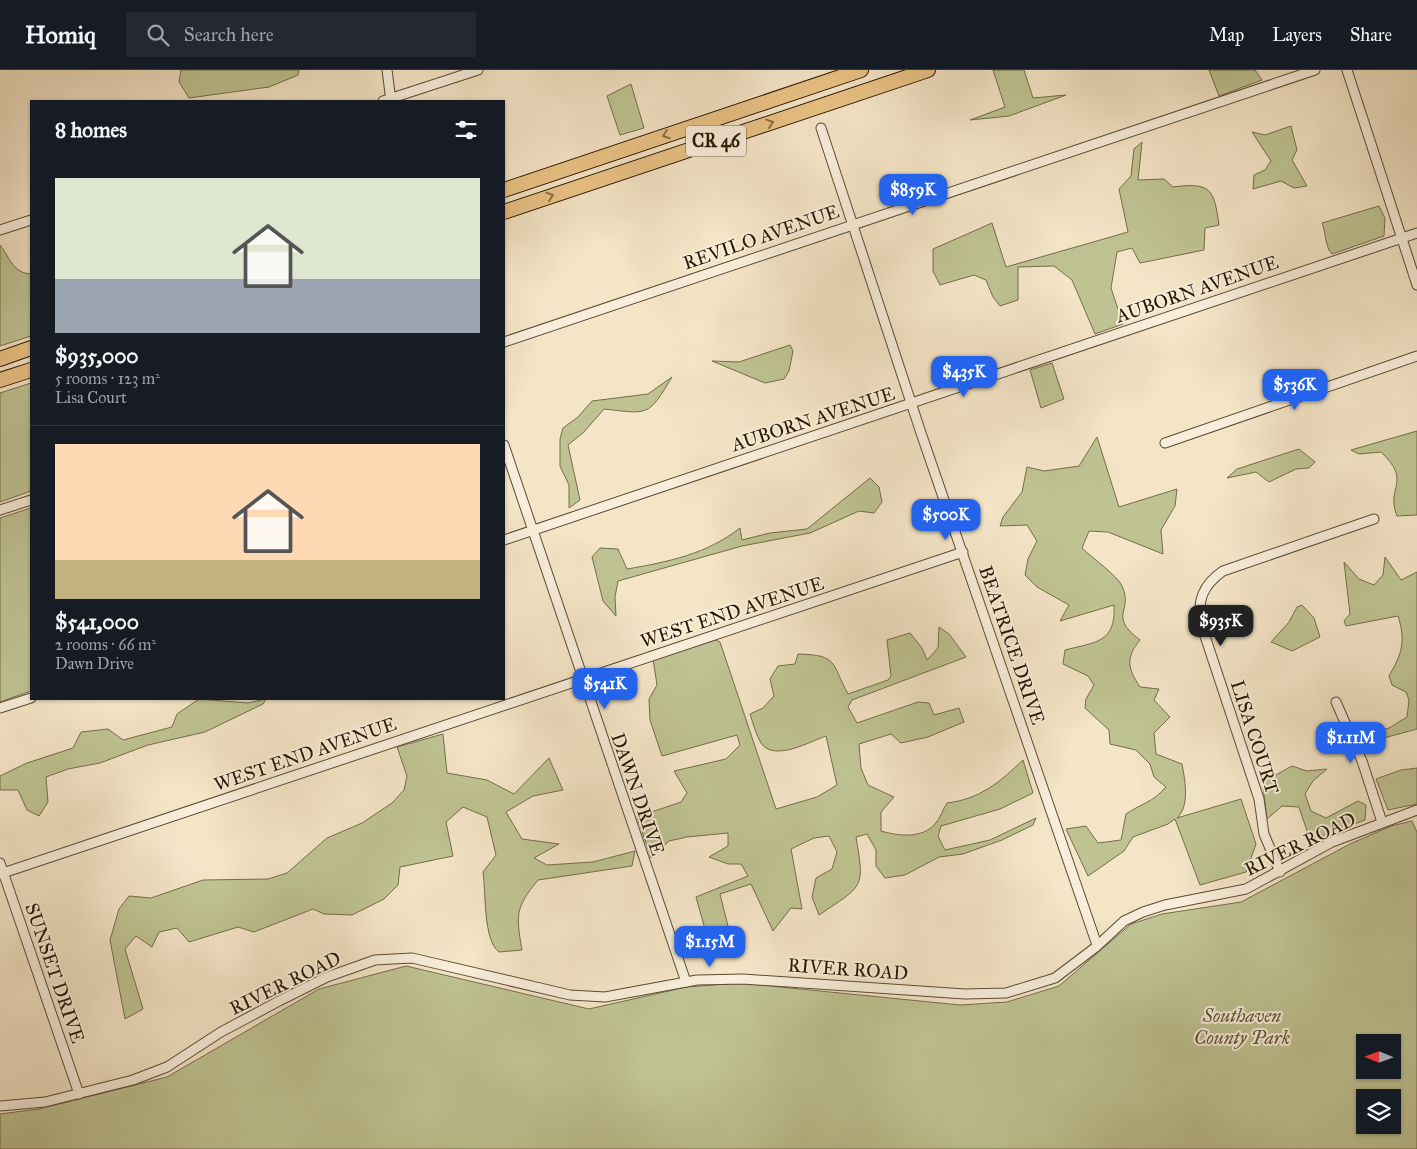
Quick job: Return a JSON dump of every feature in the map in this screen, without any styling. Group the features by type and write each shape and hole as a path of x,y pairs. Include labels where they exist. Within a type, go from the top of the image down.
{"highway":[{"name":"CR 46","path":"505,190 861,70"},
{"name":"CR 46","path":"505,212 928,70"},
{"path":"0,359 30,348"},
{"path":"0,380 30,370"}],"street":[{"path":"387,70 388,100 478,70"},
{"name":"REVILO AVENUE","path":"505,342 1315,70"},
{"path":"1347,70 1417,285"},
{"name":"BEATRICE DRIVE","path":"821,128 912,403 1097,945"},
{"path":"0,230 30,220"},
{"name":"AUBORN AVENUE","path":"505,540 1417,232"},
{"path":"1165,443 1417,356"},
{"name":"DAWN DRIVE","path":"505,448 686,982"},
{"path":"0,510 30,500"},
{"name":"LISA COURT","path":"1280,872 1264,834 1259,799 1201,624 1200,596 1206,586 1223,571 1374,519"},
{"name":"WEST END AVENUE","path":"2,873 963,552"},
{"path":"0,708 30,698"},
{"path":"1336,702 1362,761 1382,822"},
{"name":"RIVER ROAD","path":"0,1106 45,1102 80,1094 133,1080 167,1067 221,1032 279,1001 327,977 375,960 412,958 561,993 605,997 697,980 743,979 965,994 1006,993 1055,978 1124,921 1143,912 1165,905 1246,889 1332,842 1417,810"},
{"name":"SUNSET DRIVE","path":"0,863 80,1094"}],"green space":[{"path":"181,70 299,70 298,75 269,87 189,98 179,82"},
{"path":"993,70 1024,70 1033,98 1066,95 1009,116 970,120 1005,107"},
{"path":"1209,70 1255,70 1262,80 1219,96"},
{"path":"631,84 644,128 620,135 607,96"},
{"path":"1291,126 1297,150 1292,160 1307,186 1294,188 1281,181 1253,189 1254,175 1265,170 1271,161 1252,132 1265,135"},
{"path":"1142,142 1138,180 1164,179 1173,187 1203,187 1212,196 1215,203 1219,225 1205,228 1204,250 1140,263 1132,248 1117,252 1111,288 1123,324 1095,334 1072,280 1054,266 1018,267 1018,300 1000,306 993,297 986,280 974,275 940,285 933,271 933,249 992,223 1006,267 1128,232 1119,189 1131,176 1134,149"},
{"path":"1379,206 1385,218 1384,236 1332,254 1328,248 1322,223"},
{"path":"0,245 16,268 30,274 30,336 0,346"},
{"path":"790,345 793,351 789,371 784,379 765,383 712,361 739,362"},
{"path":"1052,363 1064,399 1041,408 1030,370"},
{"path":"672,377 658,400 646,410 630,412 604,409 584,432 568,445 580,500 569,508 569,485 560,466 560,439 563,428 578,417 592,401 648,394"},
{"path":"30,383 30,491 0,502 0,393"},
{"path":"1417,431 1417,515 1397,516 1394,498 1397,478 1390,462 1381,452 1359,454 1351,450"},
{"path":"1097,437 1119,507 1177,489 1175,506 1161,530 1163,554 1108,532 1089,531 1082,548 1110,572 1122,586 1125,595 1123,619 1125,625 1140,640 1130,658 1133,675 1140,687 1159,689 1154,700 1170,717 1154,733 1156,754 1182,764 1186,792 1184,807 1177,818 1241,799 1256,844 1246,872 1200,885 1175,819 1168,824 1133,837 1124,851 1088,876 1066,829 1086,826 1098,843 1121,840 1126,814 1151,800 1166,787 1154,777 1150,764 1136,750 1110,744 1109,730 1085,708 1086,699 1094,685 1088,676 1063,664 1065,650 1095,642 1108,634 1114,618 1114,605 1060,621 1069,605 1037,587 1025,575 1028,559 1037,541 1027,525 1000,526 1003,517 1022,492 1027,467 1044,471 1079,466"},
{"path":"1299,449 1315,462 1309,468 1296,469 1269,482 1256,472 1227,478 1237,469"},
{"path":"870,478 879,487 882,502 874,513 859,511 810,533 742,546 618,581 615,597 616,616 603,601 592,557 600,548 618,549 627,569 672,560 701,551 740,528 742,540 770,533 807,529"},
{"path":"30,508 30,691 0,702 0,518"},
{"path":"1385,557 1401,580 1417,572 1417,729 1369,742 1365,735 1389,728 1407,717 1409,700 1406,692 1392,685 1389,676 1400,654 1402,633 1398,616 1346,626 1344,621 1350,614 1344,562 1359,579 1374,585 1383,575"},
{"path":"1302,605 1314,618 1320,637 1292,651 1271,642 1289,622 1297,607"},
{"path":"939,627 949,634 966,657 852,700 848,707 857,723 918,702 929,703 934,715 959,708 964,722 928,737 901,743 891,734 859,744 861,768 868,785 894,797 881,812 881,831 910,835 930,829 937,822 947,803 970,798 989,788 1023,760 1033,793 1000,809 941,826 938,836 945,850 990,840 1036,818 1033,825 1002,840 963,854 939,857 905,875 885,878 876,866 876,850 867,834 856,837 860,867 860,877 857,885 845,898 819,915 812,897 816,878 832,869 837,852 829,836 814,838 791,849 802,909 791,908 773,931 751,884 720,894 730,934 708,940 696,897 748,876 741,864 728,864 709,857 728,846 728,833 687,837 669,841 651,858 637,817 681,802 687,793 674,771 726,759 740,745 737,735 662,756 650,720 649,699 657,685 653,659 716,640 720,642 776,809 817,797 837,785 826,736 783,751 774,751 767,748 759,740 750,714 763,708 774,696 770,679 778,666 795,664 798,654 821,656 836,668 848,694 888,680 891,676 887,640 910,633 922,648 927,660 938,648"},
{"path":"198,700 248,703 265,700 263,704 205,732 148,745 100,763 68,769 46,777 48,802 39,816 27,810 18,790 0,790 0,776 27,763 73,748 81,732 108,729 123,740 172,727 177,714"},
{"path":"443,734 447,773 487,780 514,794 549,758 563,790 533,796 506,812 522,839 559,844 534,858 547,865 593,862 635,851 632,866 538,880 525,898 519,912 518,920 522,950 499,952 490,937 486,915 483,872 496,855 487,817 463,807 446,822 453,856 400,867 398,885 384,899 352,915 324,914 313,909 254,932 238,927 189,942 177,928 159,932 152,947 136,936 125,949 143,1009 125,1019 110,940 119,909 129,896 151,898 203,880 268,879 287,873 327,838 362,823 392,803 404,790 407,776 397,747"},
{"path":"1292,766 1307,771 1327,769 1313,781 1305,794 1311,811 1326,818 1358,801 1366,805 1365,820 1316,838 1308,834 1299,807 1282,806 1267,819 1262,779 1270,778"},
{"path":"1417,768 1417,804 1388,810 1376,779 1401,770"},
{"name":"Southaven County Park","path":"1412,821 1417,832 1417,1149 0,1149 0,1114 39,1109 167,1077 319,989 406,966 589,1009 686,987 740,983 960,1005 1007,1002 1059,986 1131,924 1162,914 1241,902 1350,844 1391,826"}]}
